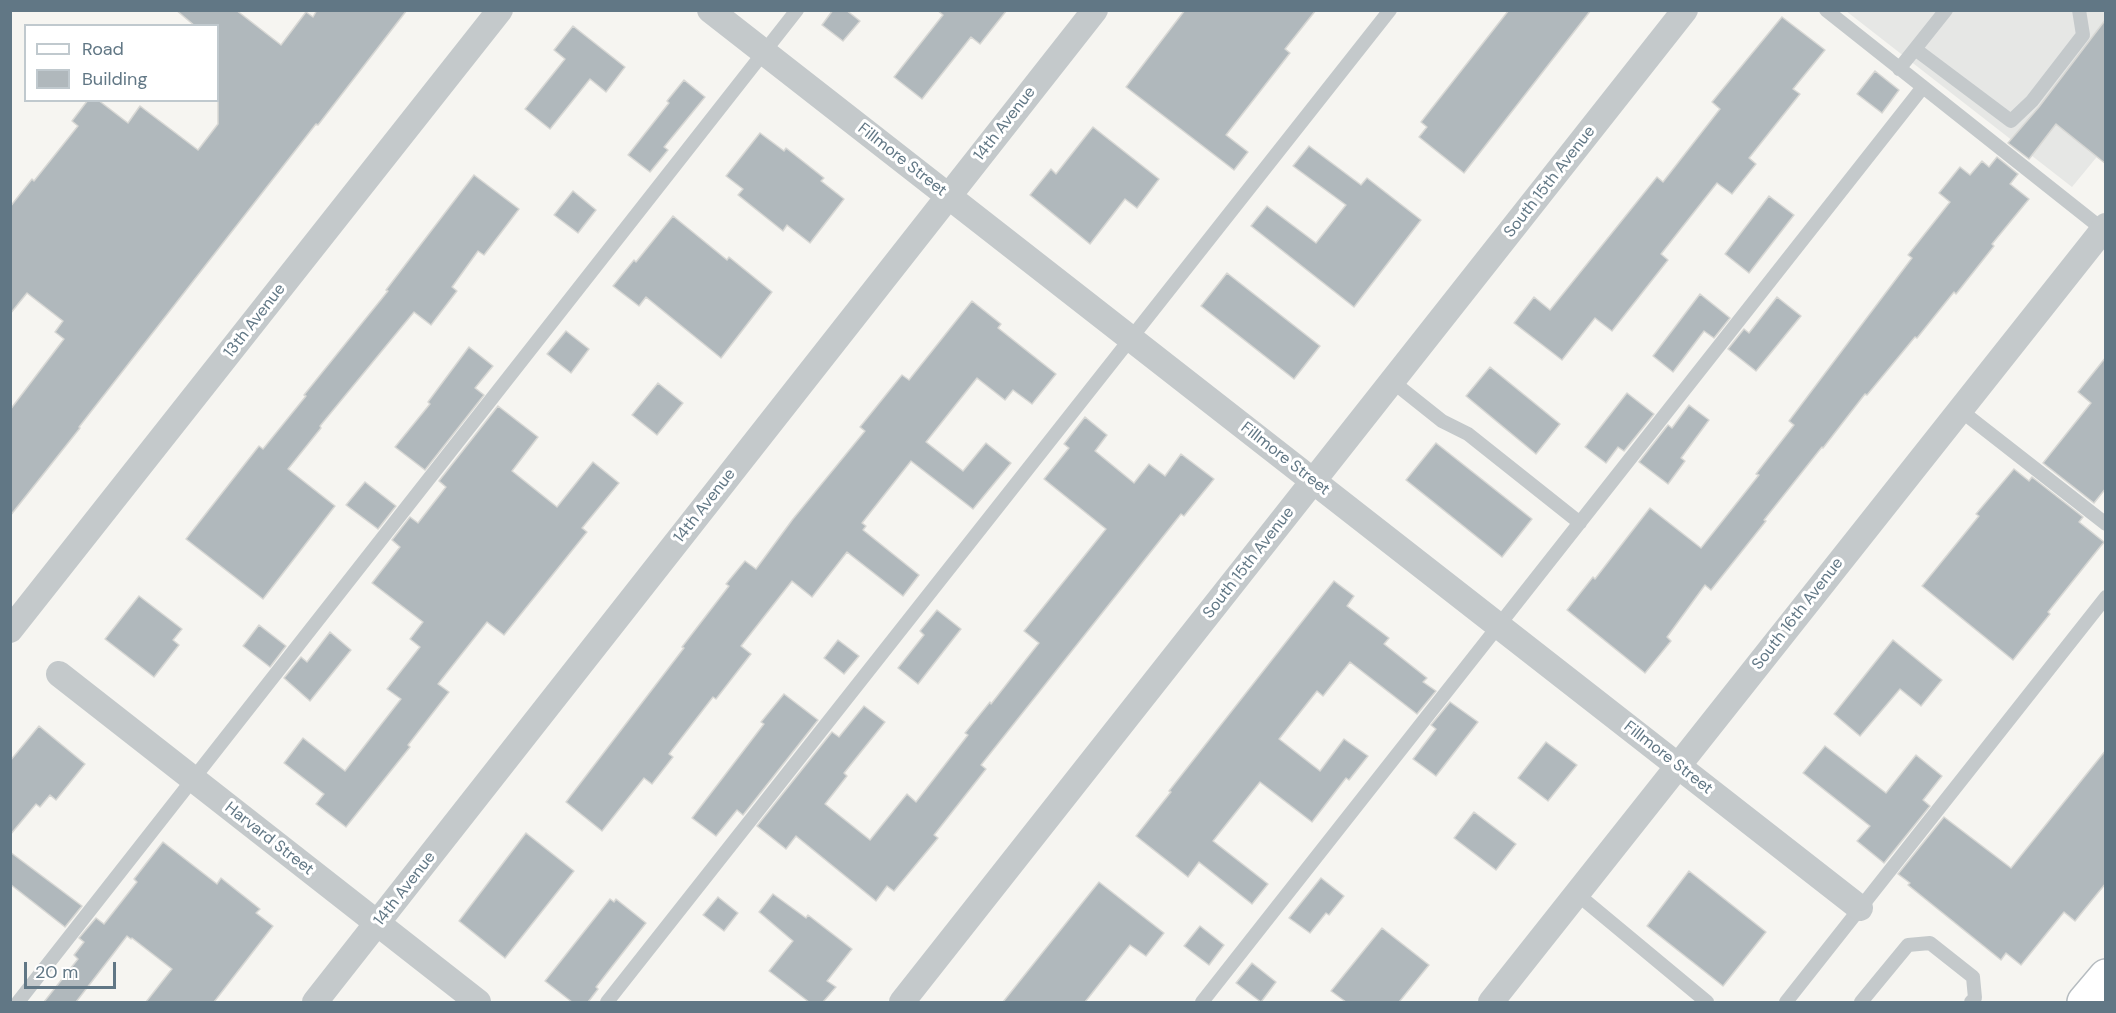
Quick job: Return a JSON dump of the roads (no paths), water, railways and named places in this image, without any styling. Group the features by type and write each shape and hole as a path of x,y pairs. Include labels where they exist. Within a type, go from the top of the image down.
{"street":[{"name":"13th Avenue","path":"10,630 500,10"},
{"name":"Fillmore Street","path":"710,10 1860,908"},
{"name":"14th Avenue","path":"315,1002 1095,10"},
{"name":"South 15th Avenue","path":"902,1002 1685,10"},
{"name":"South 16th Avenue","path":"1491,1002 2105,229"},
{"name":"Harvard Street","path":"59,674 478,1002"},
{"path":"2084,1002 2106,976"}],"lane":[{"path":"18,1002 797,10"},
{"path":"607,1002 1390,10"},
{"path":"1826,10 2105,229"},
{"path":"1899,69 1946,10"},
{"path":"1915,49 2011,121 2032,101 2083,35 2079,10"},
{"path":"1202,1002 1923,87"},
{"path":"1393,382 1443,421 1468,434 1580,523"},
{"path":"1960,410 2106,524"},
{"path":"1786,1002 2106,597"},
{"path":"1577,894 1707,1002"},
{"path":"1861,1002 1908,945 1930,943 1973,977 1975,1001"}]}
